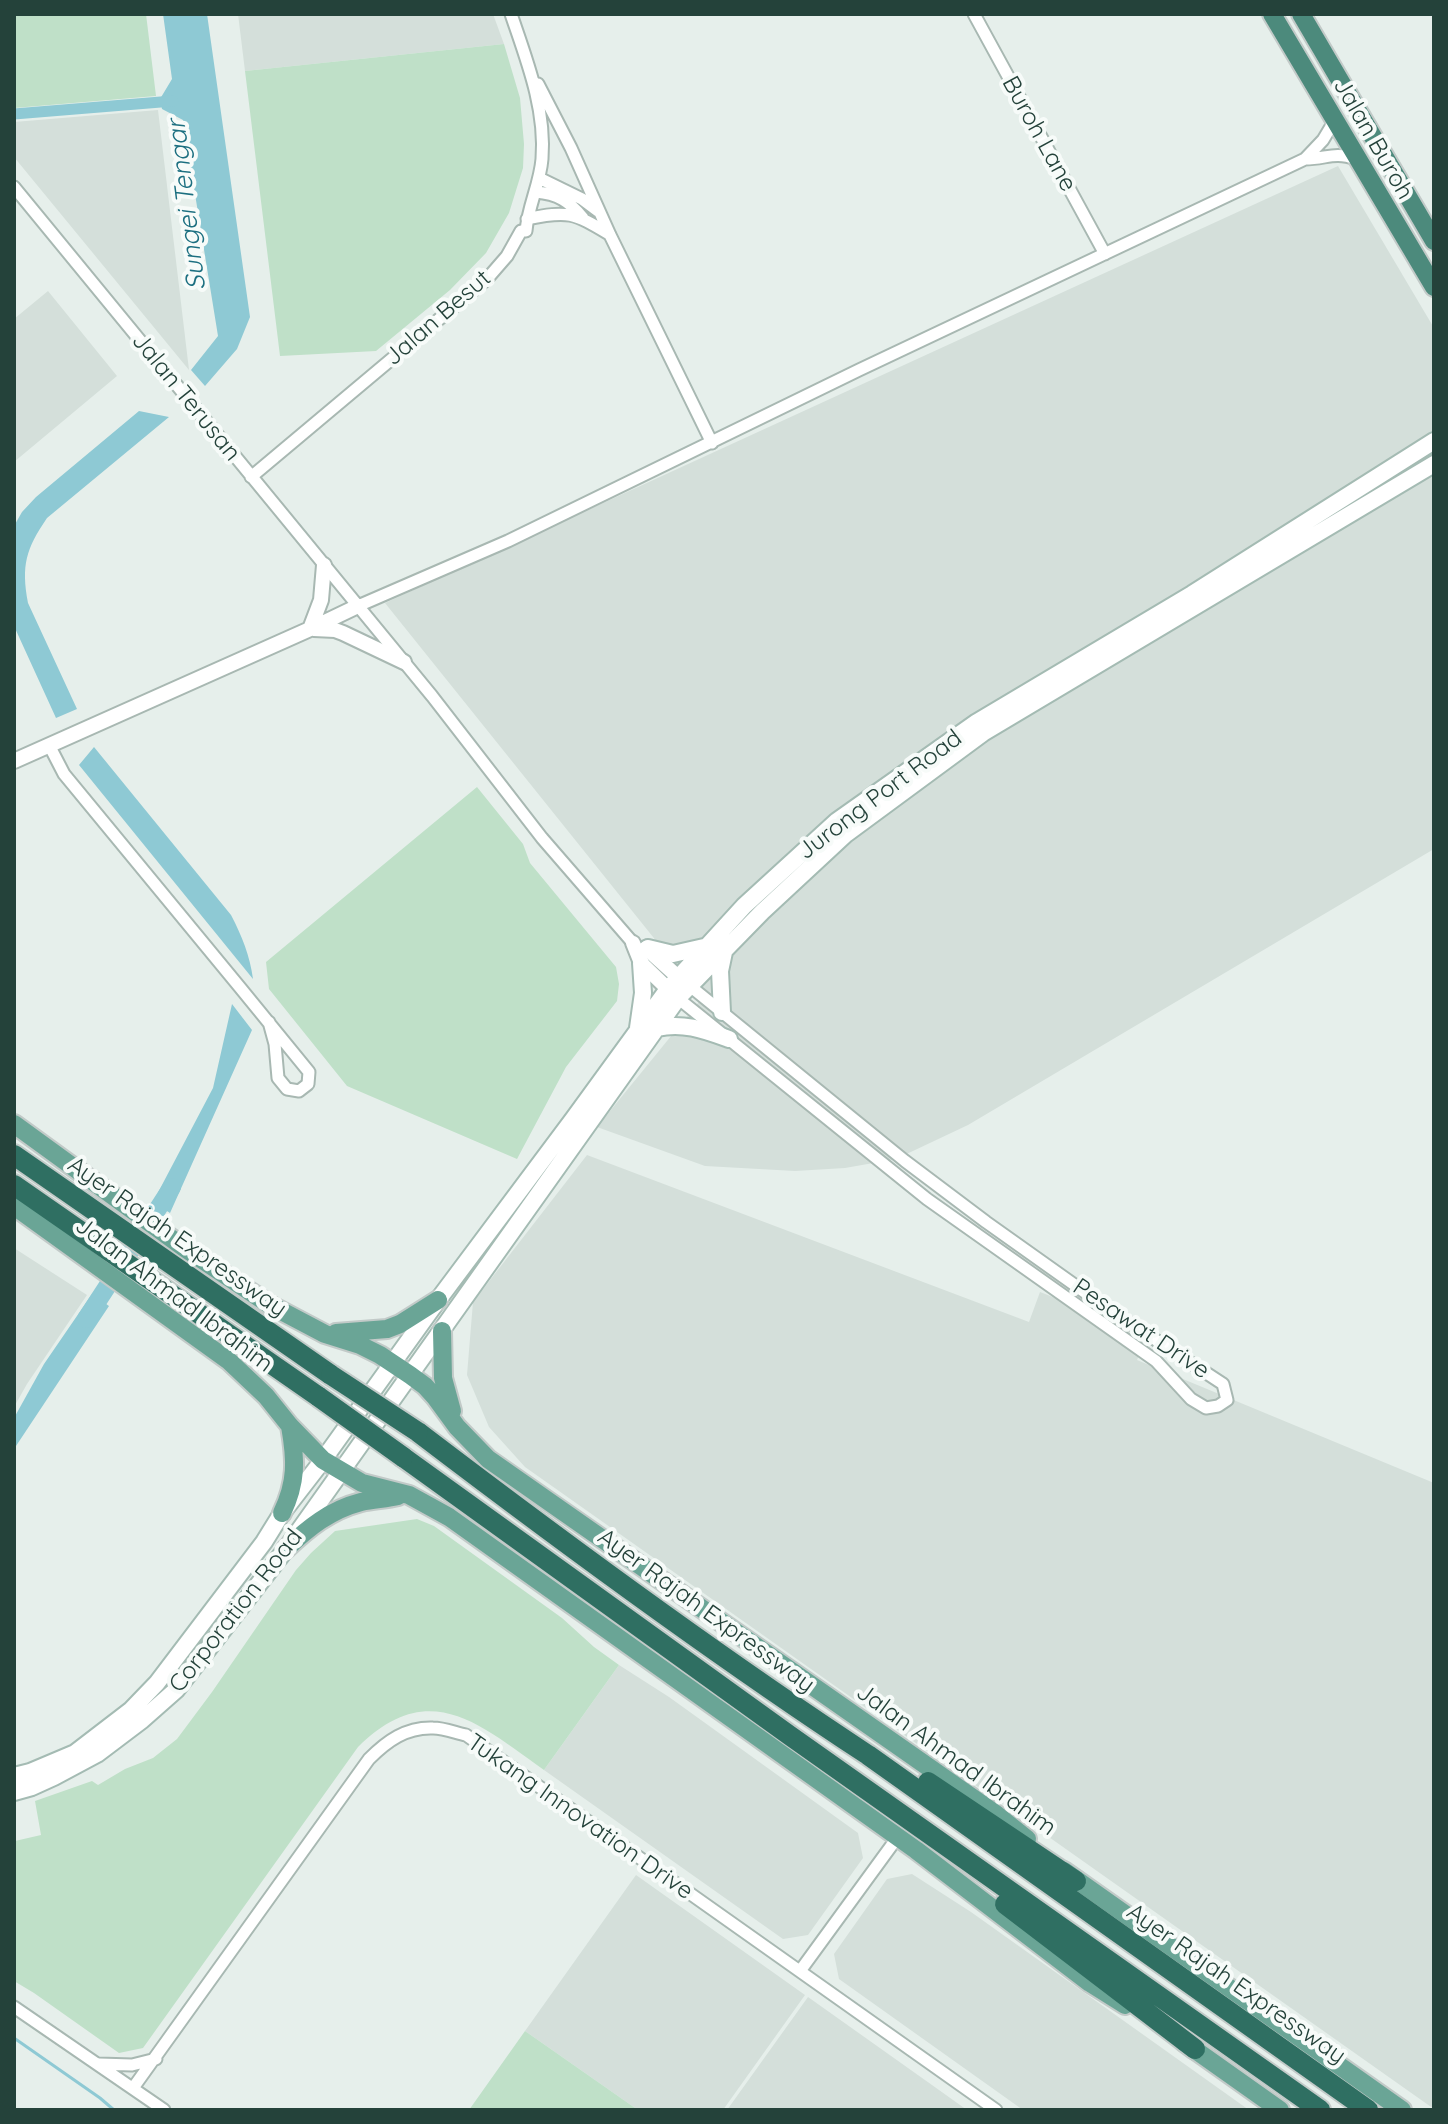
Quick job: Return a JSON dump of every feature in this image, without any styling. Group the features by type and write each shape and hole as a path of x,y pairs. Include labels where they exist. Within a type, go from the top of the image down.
{"highway":[{"name":"Jalan Buroh","path":"1272,14 1434,287"},
{"name":"Jalan Buroh","path":"1301,14 1434,241"},
{"name":"Ayer Rajah Expressway","path":"14,1155 418,1432 519,1509 791,1704 868,1755 1368,2110"},
{"name":"Ayer Rajah Expressway","path":"14,1185 137,1282 319,1397 869,1792 1320,2110"},
{"path":"868,1755 885,1756 905,1768 1076,1881"},
{"path":"869,1792 964,1873 1195,2049"}],"main road":[{"name":"Jurong Port Road","path":"410,1375 657,1028 678,987 704,947 750,899 837,821 977,722 1192,594 1434,441"},
{"name":"Jurong Port Road","path":"393,1364 638,1030 678,987 724,950 846,834 983,733 1434,464"},
{"path":"638,1030 643,993 641,952 673,954 704,947"},
{"path":"722,1012 720,971 724,950"},
{"path":"657,1028 677,1025 697,1027 729,1039"},
{"name":"Jalan Ahmad Ibrahim","path":"14,1124 270,1305 325,1334 360,1345 410,1375 425,1386 457,1427 488,1459 997,1815 1076,1881 1402,2110"},
{"name":"Jalan Ahmad Ibrahim","path":"14,1206 106,1260"},
{"name":"Jalan Ahmad Ibrahim","path":"137,1282 266,1396 323,1460 362,1483 409,1495 449,1517 984,1901 1090,1983 1195,2049 1280,2110"},
{"path":"325,1334 387,1329 438,1300"},
{"path":"442,1331 444,1382 457,1427"},
{"name":"Corporation Road","path":"14,1776 75,1753 131,1710 157,1683 393,1364"},
{"name":"Corporation Road","path":"14,1792 76,1767 142,1720 176,1690 286,1549 410,1375"},
{"path":"282,1513 290,1496 296,1469 290,1426"},
{"path":"286,1549 312,1524 344,1508 361,1502 409,1495"}],"street":[{"name":"Jalan Besut","path":"251,477 487,279 507,256 521,231 526,231 542,160 543,125 511,14"},
{"name":"Buroh Lane","path":"974,14 1105,254"},
{"name":"Jalan Besut","path":"529,68 571,148 712,443"},
{"path":"14,761 508,541 859,370 1305,159 1323,140 1335,120"},
{"path":"1305,159 1332,154 1356,159"},
{"path":"539,178 599,211"},
{"name":"Jalan Terusan","path":"14,187 404,662 542,838 641,952"},
{"path":"536,192 560,196 587,221"},
{"path":"527,219 555,213 571,215 610,235"},
{"path":"310,629 321,600 324,565"},
{"path":"310,629 335,630 404,662"},
{"path":"49,745 64,774 269,1022 309,1072 308,1084 299,1091 287,1089 278,1078 275,1044 269,1022"},
{"path":"641,952 678,987"},
{"name":"Pesawat Drive","path":"678,987 722,1012 905,1161 986,1222 1107,1308 1223,1384 1227,1400 1218,1406 1206,1408 1191,1399 1156,1361 927,1199 729,1039 678,987"},
{"name":"Tukang Innovation Drive","path":"133,2088 369,1759 386,1743 405,1732 433,1728 466,1735 996,2110"},
{"path":"800,1971 897,1838"},
{"path":"15,2010 164,2110"},
{"path":"98,2064 132,2065 156,2059"}],"shaded area":[{"path":"238,14 493,14 504,44 245,71"},
{"path":"158,110 189,370 14,157 14,122"},
{"path":"1338,166 1434,328 1434,849 968,1125 896,1159 845,1168 795,1171 705,1166 597,1127 702,998 385,603"},
{"path":"48,291 117,376 14,462 14,319"},
{"path":"587,1155 1029,1322 1040,1292 1148,1334 1137,1360 1434,1483 1434,2109 525,1467 489,1427 467,1375 473,1302"},
{"path":"14,1248 87,1295 14,1407"},
{"path":"619,1665 669,1697 858,1833 863,1858 808,1935 783,1939 544,1770"},
{"path":"912,1874 971,1912 1249,2110 1023,2110 839,1979 834,1954 887,1879"},
{"path":"636,1875 805,1995 723,2110 638,2110 525,2031"},
{"path":"808,1997 939,2090 967,2110 727,2110"}],"green space":[{"path":"14,14 146,14 156,96 14,108"},
{"path":"504,44 520,98 523,168 509,213 486,253 450,290 376,351 280,356 245,71"},
{"path":"477,787 523,844 530,863 616,967 619,984 617,1001 566,1067 517,1159 347,1086 269,989 266,962"},
{"path":"417,1519 434,1526 562,1618 619,1665 544,1770 498,1737 453,1715 431,1711 408,1715 384,1726 358,1747 143,2048 119,2053 14,1981 14,1839 41,1835 35,1801 92,1781 98,1785 125,1769 153,1758 177,1739 296,1570 335,1531"},
{"path":"525,2031 638,2110 469,2110"}],"water":[{"path":"163,14 207,14 250,317 237,349 205,386 191,370 218,336 183,120 162,109 160,99 172,79"},
{"path":"139,411 169,417 47,518 27,558 25,578 28,603 77,709 56,718 14,626 14,526 36,497"},
{"path":"94,747 231,915 245,946 253,979 79,765"},
{"path":"232,1004 252,1030 170,1213 153,1202 213,1088"},
{"path":"92,1294 109,1306 14,1449 14,1418 44,1364"}],"waterway":[{"path":"14,114 173,101"},
{"path":"86,1319 172,1187"},
{"path":"14,2038 114,2110"}],"water label":[{"name":"Sungei Tengar","path":"187,205"}]}
